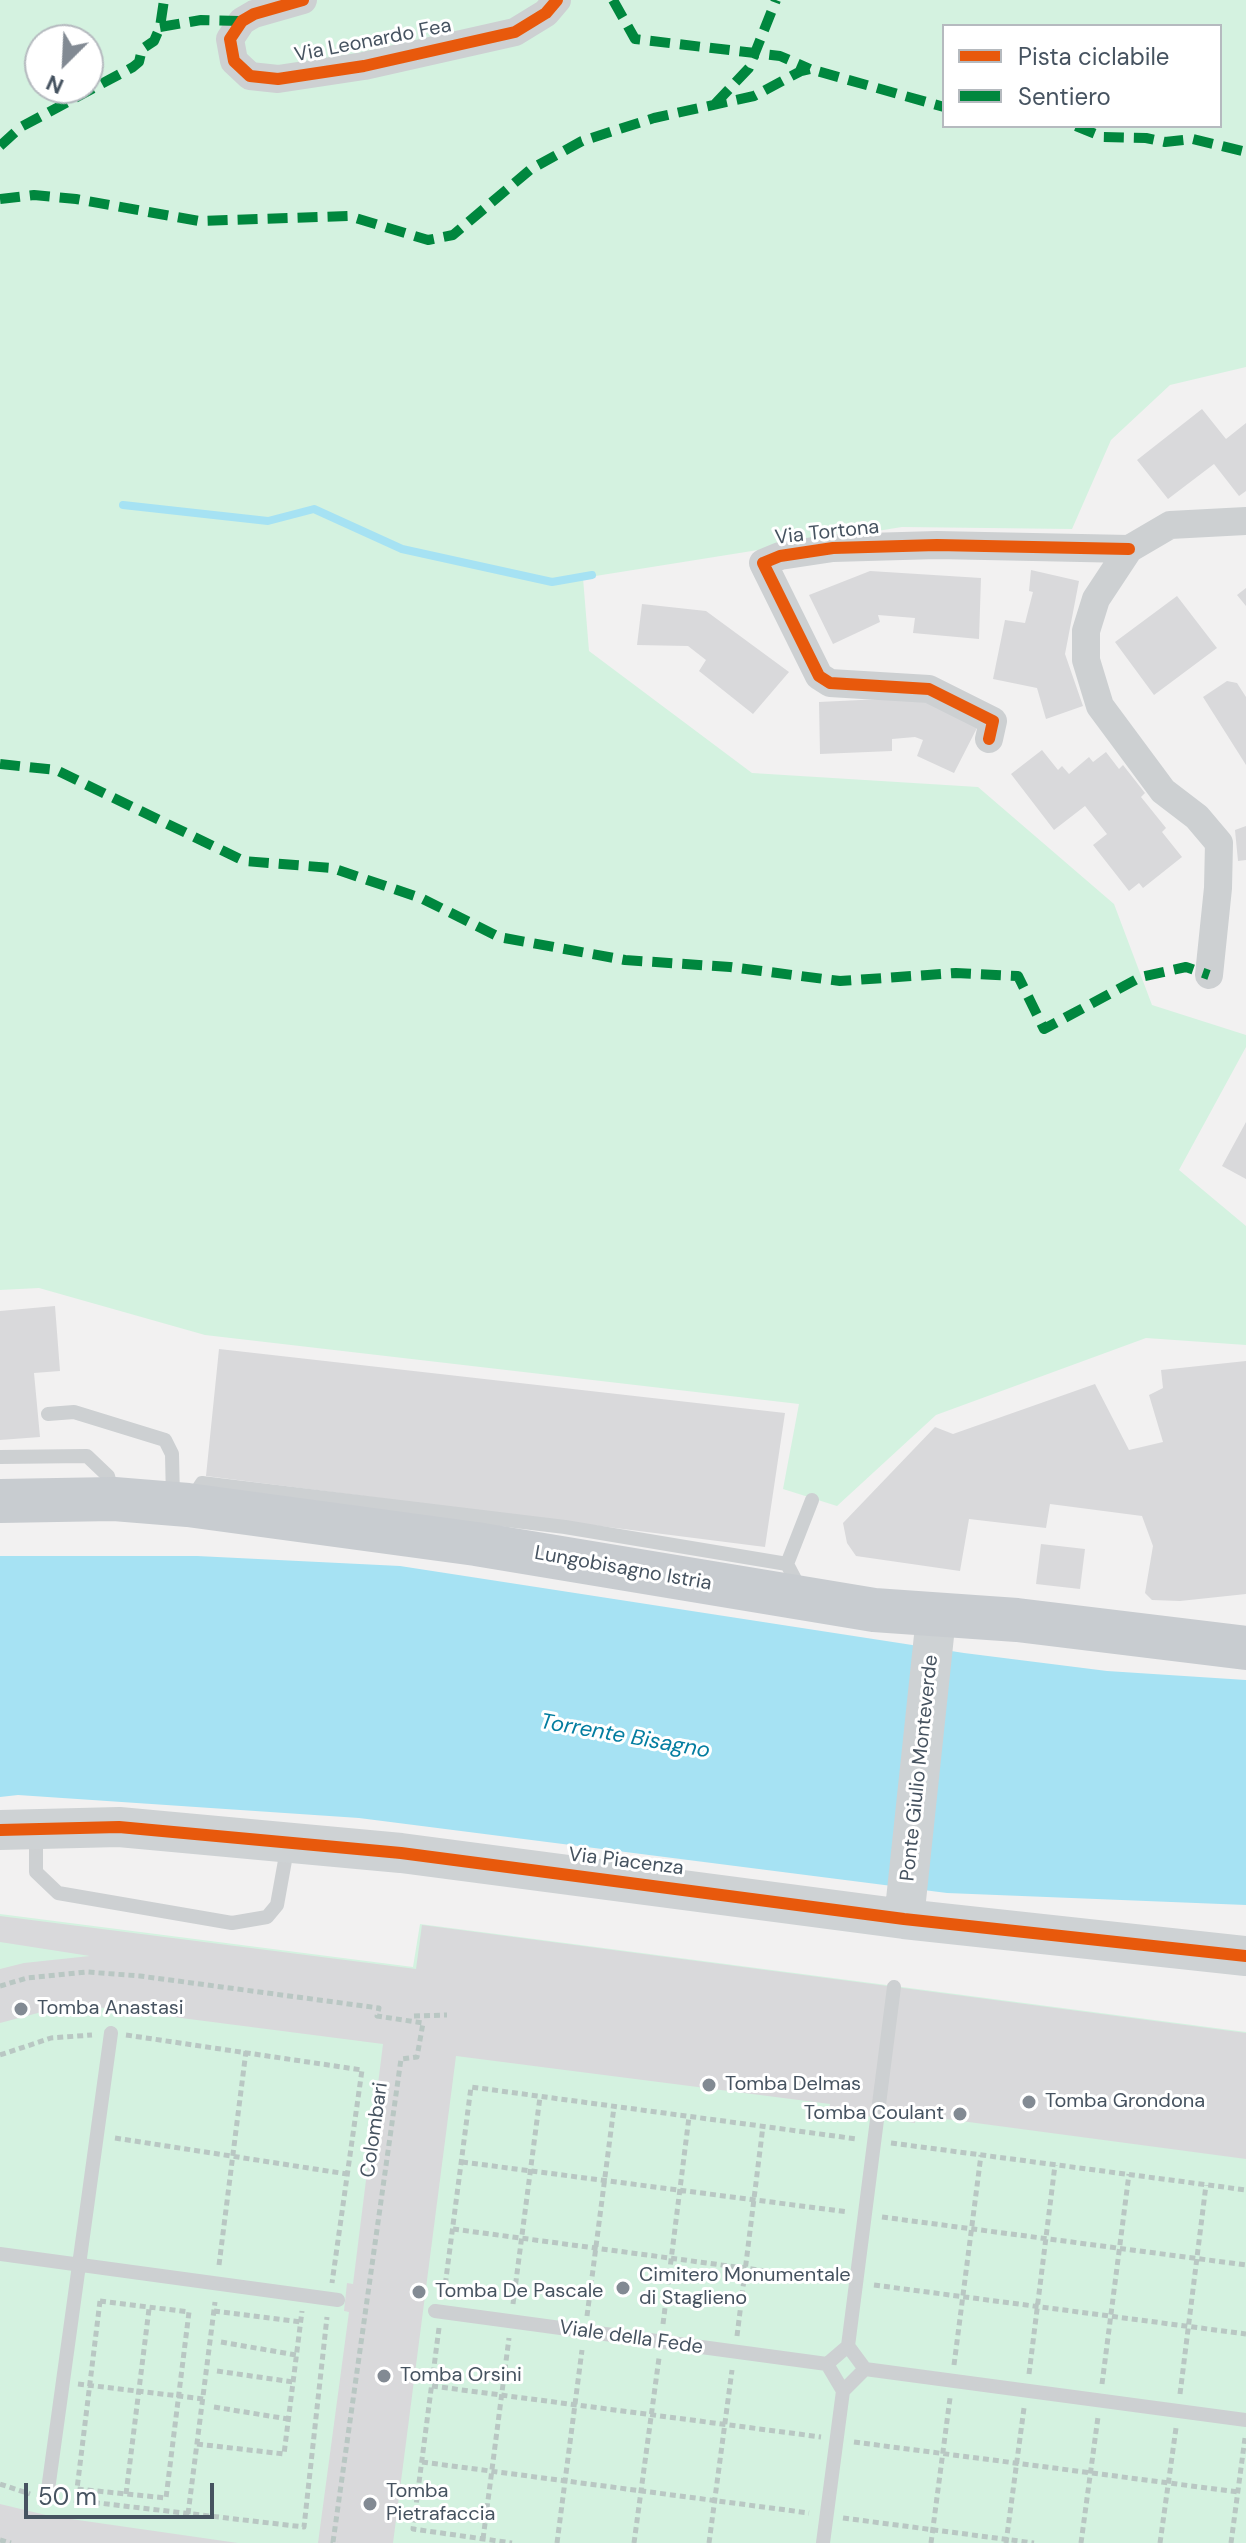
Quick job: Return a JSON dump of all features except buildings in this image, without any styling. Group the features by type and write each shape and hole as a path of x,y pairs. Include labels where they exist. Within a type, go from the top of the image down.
{"main road":[{"name":"Lungobisagno Istria","path":"0,1501 114,1499 563,1542 786,1584 934,1630 1017,1620 1246,1648"},
{"path":"786,1584 900,1596 1017,1620"},
{"name":"Ponte Giulio Monteverde","path":"905,1906 934,1630"},
{"name":"Via Piacenza","path":"18,1830 119,1827 415,1855 905,1906 1246,1956"}],"street":[{"name":"Via Leonardo Fea","path":"303,0 254,14 242,21 230,39 234,61 250,76 278,79 364,66 515,32 546,13 557,0"},
{"path":"1209,975 1218,888 1219,843 1197,817 1163,791 1100,706 1086,660 1086,631 1096,599 1129,549 1170,525 1246,521"},
{"name":"Via Tortona","path":"989,739 993,721 929,689 830,683 819,676 763,563 780,556 833,548 937,545 1129,549"}],"lane":[{"path":"48,1414 74,1412 165,1440 172,1454 180,1504"},
{"path":"0,1457 87,1456 108,1476 114,1499"},
{"path":"786,1584 812,1500"},
{"path":"18,1830 36,1872 58,1893 232,1923 267,1917 277,1905 288,1843"},
{"path":"843,2391 827,2364 848,2346 894,1987"},
{"path":"47,2497 111,2033"},
{"path":"0,2254 334,2299"},
{"name":"Viale della Fede","path":"438,2312 827,2364"},
{"path":"848,2346 865,2369 1246,2420"},
{"path":"823,2543 843,2391 865,2369"}],"path":[{"path":"414,2016 447,2015"},
{"path":"0,2064 1,2054 51,2038 111,2033 362,2070 304,2527 47,2497 0,2484"},
{"path":"512,2543 413,2529 438,2312 471,2087 1246,2190"},
{"path":"98,2135 347,2174"},
{"path":"931,2543 981,2155"},
{"path":"1006,2541 1055,2165"},
{"path":"1081,2543 1129,2174"},
{"path":"1160,2543 1206,2185"},
{"path":"197,2444 284,2454 304,2294"},
{"path":"100,2301 149,2309 189,2312 166,2498 77,2489 100,2301"},
{"path":"126,2494 149,2309"},
{"path":"214,2311 301,2322"},
{"path":"221,2342 296,2355"},
{"path":"217,2371 293,2382"},
{"path":"65,2381 204,2399"},
{"path":"214,2407 288,2419"},
{"path":"1231,2543 1246,2433"},
{"path":"422,2462 1034,2543"},
{"path":"0,2540 11,2543"}],"green space":[{"path":"0,0 1246,0 1246,367 1170,385 1111,440 1072,529 902,527 583,578 589,651 752,773 978,787 1114,904 1152,1005 1246,1035 1246,1047 1179,1170 1246,1226 1246,1345 1146,1338 936,1415 837,1506 783,1489 799,1404 205,1335 39,1288 0,1290"},
{"name":"Cimitero Monumentale di Staglieno","path":"0,1914 413,1967 420,1924 1246,2032 1246,2543 0,2543"}],"water":[{"name":"Torrente Bisagno","path":"0,1556 197,1556 400,1566 964,1653 1107,1671 1246,1680 1246,1905 947,1893 359,1818 18,1795 0,1797"}],"waterway":[{"path":"123,505 268,521 314,509 402,549 552,582 592,575"}],"marked path":[{"path":"0,146 21,127 139,62 142,49 154,41 160,27 164,0"},
{"path":"613,0 635,39 780,56 810,69"},
{"path":"715,104 749,68 776,0"},
{"path":"160,27 201,20 242,21"},
{"path":"0,199 34,195 76,199 199,221 349,216 428,240 453,235 531,169 582,141 654,118 754,96 801,71 810,69 942,106"},
{"path":"1081,128 1103,137 1146,138 1165,142 1193,139 1246,152"},
{"path":"0,764 56,770 244,861 332,868 421,898 499,937 625,960 730,967 840,981 956,973 1018,976 1044,1029 1141,977 1186,967 1209,975"}],"cycle path":[{"path":"303,0 254,14 242,21 230,39 234,61 250,76 278,79 364,66 515,32 546,13 557,0"},
{"path":"989,739 993,721 929,689 830,683 819,676 763,563 780,556 833,548 937,545 1129,549"},
{"path":"0,1830 119,1827 401,1853 904,1919 1246,1956"}],"place":[{"name":"Tomba Anastasi","path":"21,2009"},
{"name":"Tomba Delmas","path":"709,2085"},
{"name":"Tomba Grondona","path":"1029,2102"},
{"name":"Tomba Coulant","path":"960,2114"},
{"name":"Cimitero Monumentale di Staglieno","path":"623,2288"},
{"name":"Tomba De Pascale","path":"419,2292"},
{"name":"Tomba Orsini","path":"384,2376"},
{"name":"Tomba Pietrafaccia","path":"370,2504"}]}
